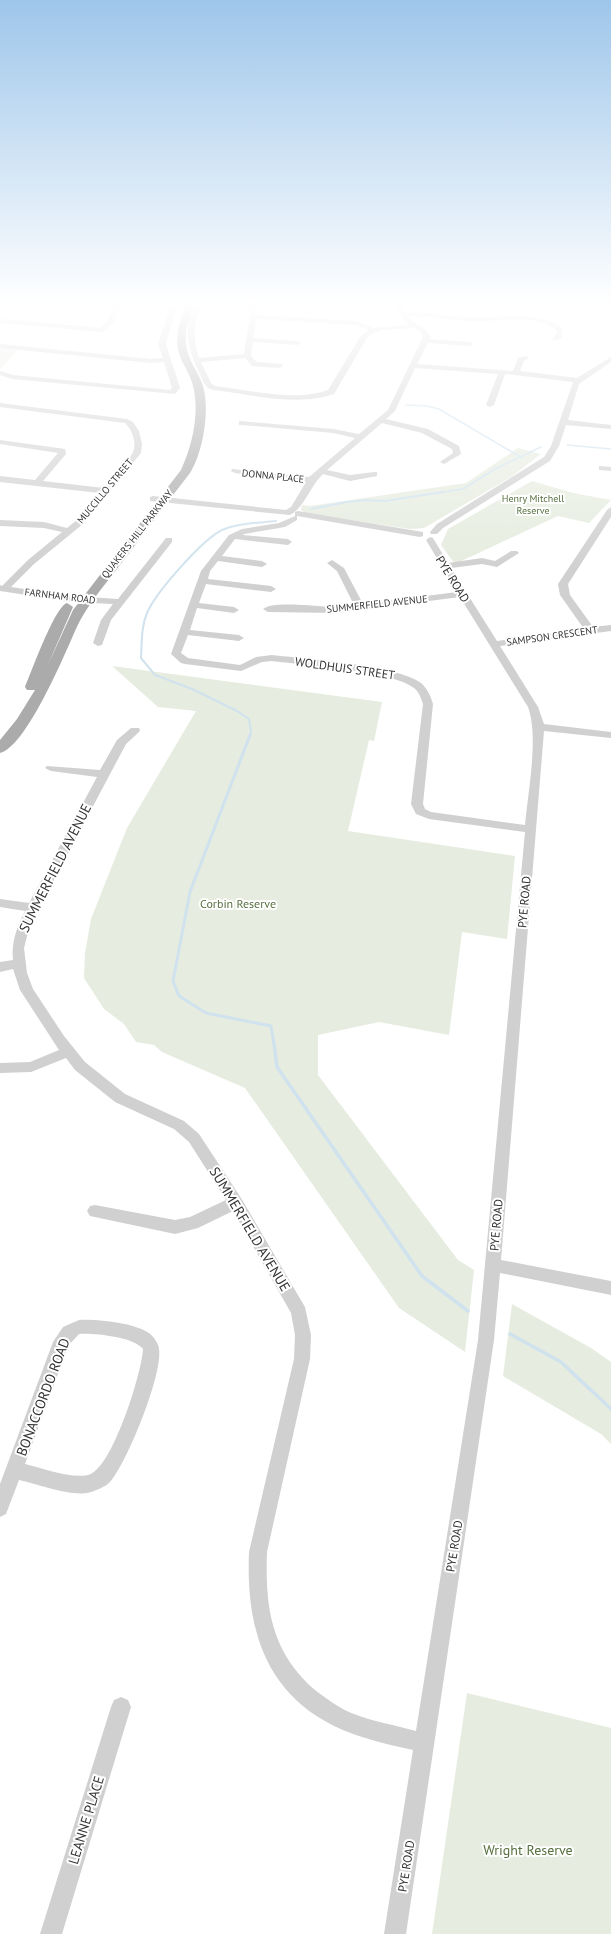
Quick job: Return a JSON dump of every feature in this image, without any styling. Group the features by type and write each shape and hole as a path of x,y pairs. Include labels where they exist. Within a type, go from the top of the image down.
{"main road":[{"path":"189,392 190,402"},
{"name":"QUAKERS HILL PARKWAY","path":"0,734 22,704 33,685 53,635 79,599 158,500 186,471 197,444 199,392"},
{"name":"QUAKERS HILL PARKWAY","path":"158,500 184,454 187,434"},
{"name":"QUAKERS HILL PARKWAY","path":"0,749 23,722 36,701 51,672 72,622 79,599"}],"street":[{"path":"256,392 305,397 327,395 331,392"},
{"path":"238,638 184,632 206,571 232,537 242,532 282,525 291,515 311,480 381,420 393,408 401,392"},
{"path":"490,405 495,392"},
{"path":"158,500 314,517 428,535 547,459 555,446 572,392"},
{"name":"MUCCILLO STREET","path":"0,404 121,419 130,423 139,446 137,454 80,522 2,588"},
{"path":"381,420 425,431 456,448 457,454 444,462"},
{"path":"562,422 611,426"},
{"path":"242,423 333,431 361,437"},
{"path":"0,442 62,451 62,454 37,483"},
{"name":"DONNA PLACE","path":"235,471 311,480"},
{"path":"320,471 350,478 374,474"},
{"path":"0,479 107,491"},
{"path":"591,631 565,595 563,584 611,510"},
{"path":"0,523 44,525 69,531"},
{"name":"PYE ROAD","path":"395,1934 486,1340 539,727 533,707 462,594 428,535"},
{"path":"232,537 288,542"},
{"path":"98,643 108,618 169,540"},
{"path":"445,566 482,561 497,564 514,553"},
{"path":"215,558 262,564"},
{"path":"332,563 341,570 360,607"},
{"path":"202,580 271,589"},
{"name":"FARNHAM ROAD","path":"2,588 119,604"},
{"name":"SUMMERFIELD AVENUE","path":"268,609 282,608 330,610 462,594"},
{"path":"194,605 234,610"},
{"name":"SAMPSON CRESCENT","path":"494,644 611,628"},
{"name":"WOLDHUIS STREET","path":"184,632 176,654 185,661 241,668 260,659 272,658 380,672 402,677 418,686 426,697 428,704 417,812 530,829"},
{"path":"539,727 611,734"},
{"name":"SUMMERFIELD AVENUE","path":"135,730 121,742 32,908 19,940 18,964 22,979 27,990 68,1052 80,1066 113,1094 179,1125 189,1133 236,1202 299,1312 302,1335 302,1358 258,1552 256,1579 258,1609 265,1634 274,1656 286,1675 304,1694 320,1707 359,1726 424,1743"},
{"path":"51,768 104,774"},
{"path":"0,903 32,908"},
{"path":"0,967 18,964"},
{"path":"0,1068 19,1069 31,1067 68,1052"},
{"path":"94,1211 175,1227 193,1223 236,1202"},
{"path":"492,1265 611,1288"},
{"name":"BONACCORDO ROAD","path":"0,1508 62,1342 69,1331 80,1326 104,1328 142,1337 148,1342 151,1350 149,1363 144,1386 135,1414 113,1460 102,1477 87,1484 15,1470"},
{"name":"LEANNE PLACE","path":"51,1934 121,1707"}],"green space":[{"path":"518,448 541,454 511,477 424,528 410,529 305,513 301,510 302,505 310,506 466,483"},
{"name":"Henry Mitchell Reserve","path":"532,481 573,493 611,500 589,523 558,516 455,564 441,545 448,529"},
{"name":"Corbin Reserve","path":"112,666 382,702 374,741 369,740 348,831 515,856 507,939 462,932 449,1035 379,1022 318,1035 318,1075 458,1260 474,1270 465,1352 399,1308 245,1088 162,1052 154,1045 136,1042 124,1024 104,1009 84,978 85,953 91,919 127,828 196,711 158,707"},
{"path":"512,1304 591,1348 611,1362 611,1444 601,1434 503,1376"},
{"name":"Wright Reserve","path":"467,1693 611,1728 611,1934 432,1934"}],"waterway":[{"path":"406,405 427,406 439,409 520,457"},
{"path":"567,445 611,449"},
{"path":"520,457 541,447"},
{"path":"436,493 463,489 495,469 520,457"},
{"path":"311,509 347,502 367,500 385,501 443,492"},
{"path":"250,736 251,732 249,719 237,711 192,689 155,675 141,658 143,629 145,618 152,604 180,567 203,544 222,530 235,526 276,521"},
{"path":"250,735 190,892 173,981 179,996 206,1013 271,1026 274,1044"},
{"path":"274,1043 277,1067 422,1276 468,1311"},
{"path":"510,1334 561,1362 611,1409"}]}
